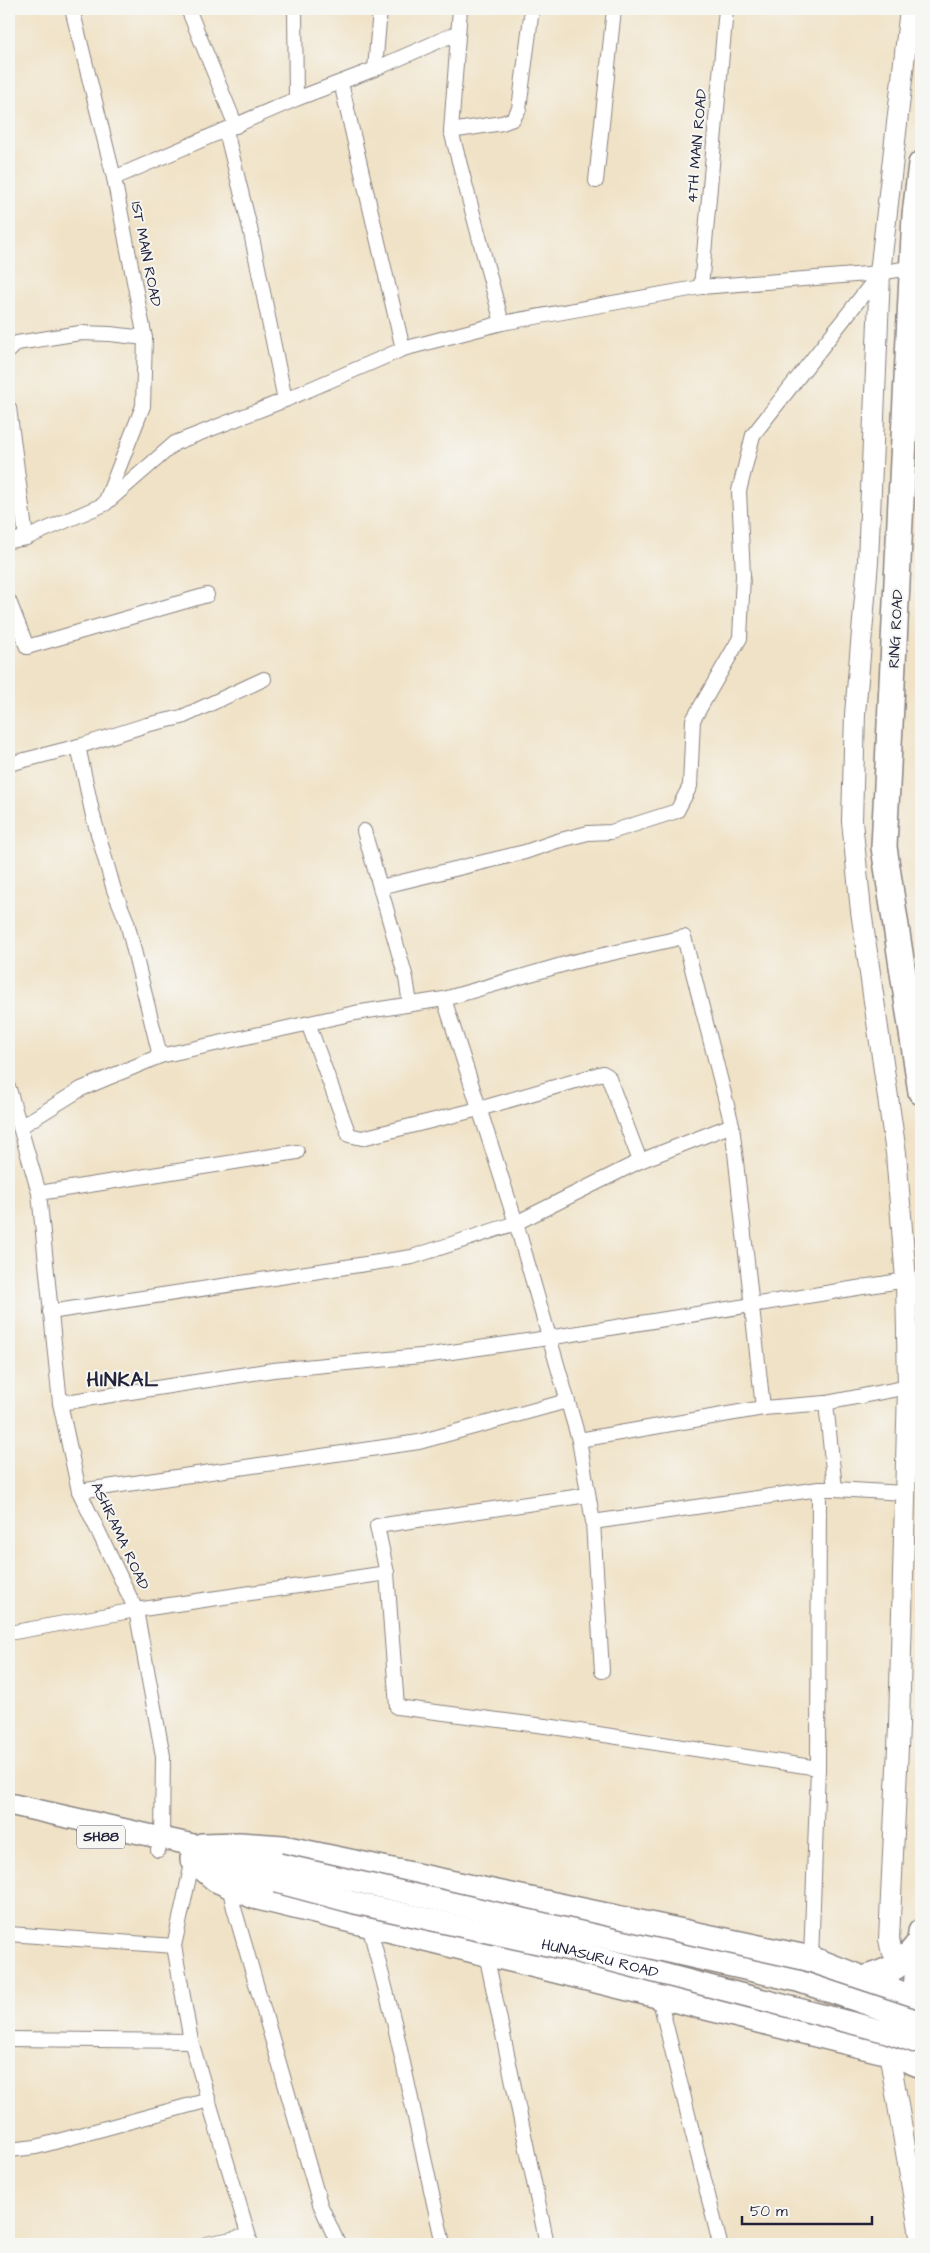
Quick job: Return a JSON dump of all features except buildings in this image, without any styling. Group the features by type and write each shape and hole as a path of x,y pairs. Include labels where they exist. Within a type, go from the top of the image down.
{"highway":[{"name":"RING ROAD","path":"921,164 915,216 914,268 884,847 921,1092"},
{"path":"197,1852 239,1845 284,1848 811,1959 863,1979 919,2008"},
{"path":"197,1852 223,1882 254,1896 921,2061 919,2008 921,1937"},
{"path":"863,1979 890,1971 901,1964 921,1937"}],"main road":[{"path":"9,1804 278,1873"},
{"name":"SH88","path":"9,1815 160,1844"},
{"name":"HUNASURU ROAD","path":"278,1873 659,1951 919,2008"},
{"name":"HUNASURU ROAD","path":"278,1873 355,1903 579,1952 868,2027 921,2061"}],"street":[{"name":"1ST MAIN ROAD","path":"72,9 114,178 146,338 143,406 105,504"},
{"path":"188,9 231,128 285,400"},
{"path":"295,9 296,100"},
{"path":"375,69 380,9"},
{"path":"460,9 451,131 502,323"},
{"path":"451,131 502,123 513,119 519,109 532,9"},
{"path":"596,181 614,9"},
{"name":"4TH MAIN ROAD","path":"701,287 726,9"},
{"path":"901,1964 891,1949 889,1939 899,1726 908,1387 906,1280 896,1153 861,911 852,821 856,714 868,562 880,273 910,9"},
{"path":"114,178 457,33"},
{"path":"341,83 403,349"},
{"path":"9,542 26,538 105,504 175,443 285,400 403,349 502,323 701,287 880,273 914,268"},
{"path":"380,887 525,852 580,835 611,832 677,811 690,786 693,720 740,638 743,575 738,491 753,435 880,273"},
{"path":"10,349 17,343 80,333 146,338"},
{"path":"9,408 10,430 26,538"},
{"path":"9,601 27,648 208,595"},
{"path":"9,764 78,746 128,730 182,717 264,679"},
{"path":"78,746 95,825 114,890 127,922 160,1056"},
{"path":"364,831 406,978 410,1004"},
{"path":"20,1127 81,1089 160,1056 308,1024 444,999 572,962 684,936 732,1126 763,1408"},
{"path":"444,999 516,1224 579,1440 593,1522 602,1671"},
{"path":"308,1024 349,1134 362,1138 479,1109 603,1073 608,1076 640,1162"},
{"name":"ASHRAMA ROAD","path":"9,1090 39,1193 60,1403 79,1491 136,1610 163,1756 160,1844"},
{"path":"50,1312 412,1257 516,1224 640,1162 732,1126"},
{"path":"39,1193 297,1152"},
{"path":"60,1403 273,1370 431,1354 548,1338 906,1280"},
{"path":"579,1440 763,1408 826,1403 908,1387"},
{"path":"79,1491 419,1442 567,1400"},
{"path":"826,1403 835,1489"},
{"path":"593,1522 819,1490 835,1489 904,1493"},
{"path":"811,1959 818,1768 819,1490"},
{"path":"588,1495 376,1526 386,1573 397,1707 553,1727 818,1768"},
{"path":"9,1633 136,1610 386,1573"},
{"path":"197,1852 174,1946 190,2041 250,2240 206,2244"},
{"path":"223,1882 234,1908 320,2204 338,2244"},
{"path":"369,1925 394,2022 443,2244"},
{"path":"9,1934 174,1946"},
{"path":"486,1954 547,2244"},
{"path":"659,1996 720,2244"},
{"path":"9,2039 190,2041"},
{"path":"889,2052 921,2241"},
{"path":"9,2150 36,2147 209,2100"}],"district":[{"name":"HINKAL","path":"123,1380"}]}
